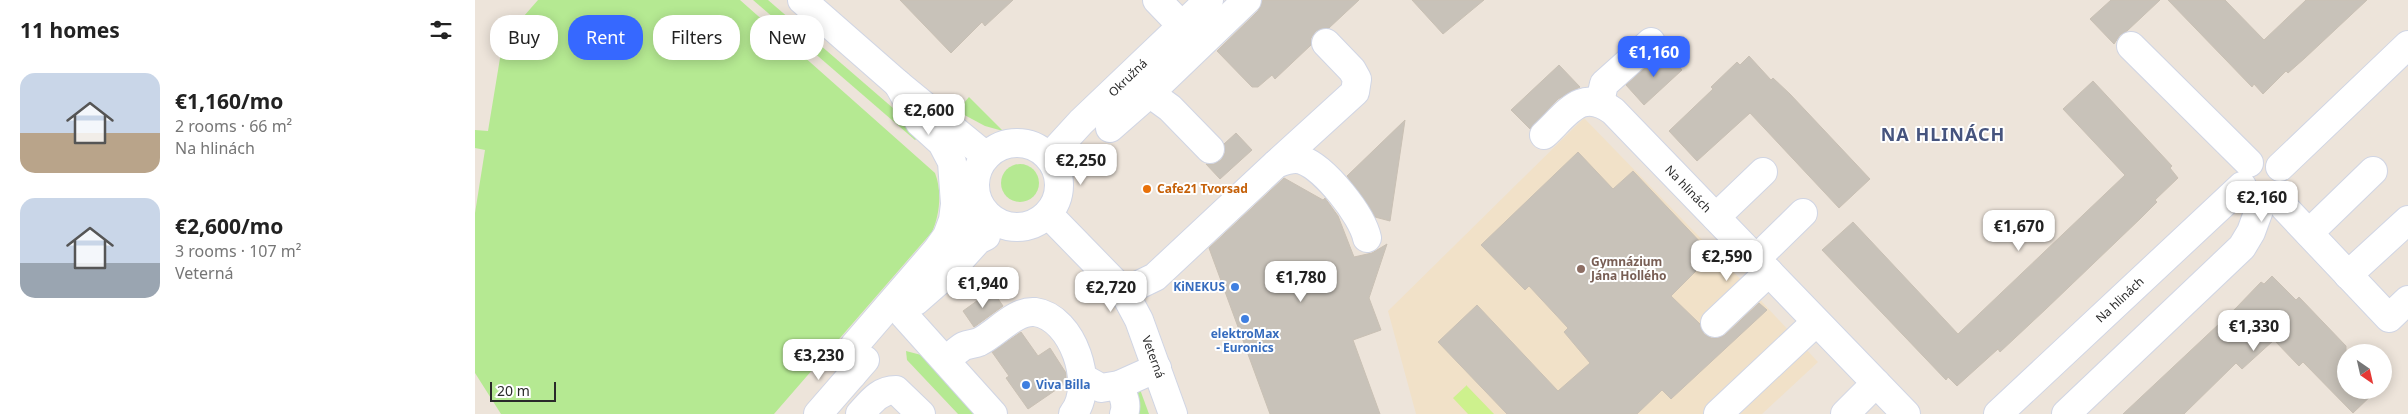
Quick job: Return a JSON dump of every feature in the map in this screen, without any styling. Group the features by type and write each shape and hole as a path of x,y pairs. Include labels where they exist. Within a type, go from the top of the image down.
{"street":[{"path":"801,0 898,84 986,156"},
{"path":"1157,0 1182,26"},
{"name":"Okružná","path":"1049,157 1141,83 1182,26 1209,0"},
{"path":"1110,128 1141,83 1247,0"},
{"path":"1544,135 1578,104 1589,100 1600,102 1604,84 1651,42"},
{"path":"1124,292 1155,277 1355,92 1357,79 1352,70 1326,43"},
{"path":"2258,187 2283,188 2285,180 2280,166 2408,45"},
{"path":"2131,46 2258,187 2285,208 2348,275 2398,309"},
{"path":"1141,83 1170,108 1210,149"},
{"path":"852,375 854,346 937,250 947,236 953,220 955,204 952,162 941,143 920,123 898,84"},
{"name":"Na hlinách","path":"1600,102 1613,111 1906,414"},
{"path":"818,414 910,308 966,232 977,197 976,174 986,156 1006,144 1022,143 1037,147 1049,157 1058,173 1059,185 1057,198 1048,214 1030,224 1010,226 978,240 948,273 910,308"},
{"path":"1276,164 1291,159 1308,163 1328,180 1354,210 1364,226 1367,238"},
{"path":"2309,233 2373,171"},
{"path":"1716,217 1763,172"},
{"path":"2066,414 2242,246 2251,232 2258,187"},
{"name":"Na hlinách","path":"1998,414 2258,187"},
{"path":"977,197 982,209 991,218 1010,226"},
{"path":"1715,323 1803,213"},
{"name":"Veterná","path":"1048,214 1124,292 1139,320 1173,414"},
{"path":"2348,275 2408,220"},
{"path":"910,308 947,360 993,414"},
{"path":"947,360 964,346 979,342 1022,315 1034,312 1047,315 1064,329 1083,378 1083,394 1080,406 1073,414"},
{"path":"1718,414 1816,322"},
{"path":"1083,378 1101,388 1119,385 1157,368"},
{"path":"1845,414 1876,383"},
{"path":"1119,385 1125,397 1126,409 1124,414"},
{"path":"860,414 879,394 887,390 896,390 921,414"}],"shaded area":[{"name":"Gymnázium Jána Hollého","path":"1584,118 1818,362 1762,414 1416,414 1388,311"}],"green space":[{"path":"538,0 740,0 757,15 750,15 750,60 808,60 935,173 939,187 939,202 937,218 932,232 774,414 501,414 475,373 475,213 485,150 475,148 475,130 488,131 500,60 558,60 558,15 525,15"},
{"path":"753,0 768,0 785,15 770,15"},
{"path":"824,48 923,134 915,140 822,60 824,60"},
{"path":"969,97 1003,131 985,126 957,111"},
{"path":"1020,164 1033,170 1039,183 1033,196 1020,202 1007,196 1001,183 1007,170"},
{"path":"906,351 925,356 978,414 958,414 907,360"},
{"path":"1138,384 1149,414 1133,414 1132,398"},
{"path":"1467,385 1494,414 1468,414 1453,398"}],"building":[{"path":"900,0 1013,0 985,26 982,22 951,53"},
{"path":"1263,0 1359,0 1329,28 1316,31 1311,38 1311,45 1275,79 1272,75 1258,87 1252,87 1217,51 1258,11"},
{"path":"1412,0 1484,0 1443,34"},
{"path":"2111,0 2160,0 2127,31 2120,35 2114,44 2090,19"},
{"path":"2168,0 2225,0 2264,40 2306,0 2367,0 2288,73 2286,71 2263,94 2254,84 2252,87"},
{"path":"1664,50 1682,70 1644,105 1626,85"},
{"path":"1749,56 1771,80 1773,78 1790,94 1870,179 1839,208 1750,113 1697,161 1669,131 1713,89 1711,87 1737,62 1740,65"},
{"path":"1559,65 1580,87 1558,99 1530,129 1511,110"},
{"path":"2093,81 2172,166 2170,168 2178,178 2155,200 2157,202 2141,218 2046,309 2000,352 1998,349 1957,386 1948,377 1946,380 1822,250 1853,222 1958,334 2125,175 2063,109"},
{"path":"1405,120 1390,221 1375,217 1347,176"},
{"path":"1236,133 1252,150 1220,179 1206,164 1214,164 1221,160 1225,153 1224,144"},
{"path":"1578,152 1613,189 1633,171 1704,246 1702,249 1710,257 1671,296 1700,324 1704,334 1711,338 1725,335 1759,303 1767,310 1671,399 1662,390 1637,414 1507,414 1438,342 1477,305 1558,391 1590,363 1564,332 1568,328 1529,286 1525,290 1481,245"},
{"path":"1284,178 1323,200 1325,198 1338,216 1354,257 1372,253 1387,244 1369,298 1381,330 1353,340 1380,414 1270,414 1209,248"},
{"path":"2272,276 2296,300 2299,297 2344,344 2337,344 2337,397 2303,362 2299,366 2274,340 2242,369 2236,363 2184,414 2123,414 2236,308 2261,282 2264,284"},
{"path":"992,290 1003,306 974,327 963,311"},
{"path":"1021,332 1038,356 1050,348 1066,373 1066,383 1028,409 1006,378 1009,376 992,352"},
{"path":"2339,399 2368,399 2353,413"}],"place":[{"name":"Cafe21 Tvorsad","path":"1147,189"},
{"name":"Gymnázium Jána Hollého","path":"1581,269"},
{"name":"KiNEKUS","path":"1235,287"},
{"name":"elektroMax - Euronics","path":"1245,319"},
{"name":"Viva Billa","path":"1026,385"}],"district":[{"name":"NA HLINÁCH","path":"1943,135"}]}
